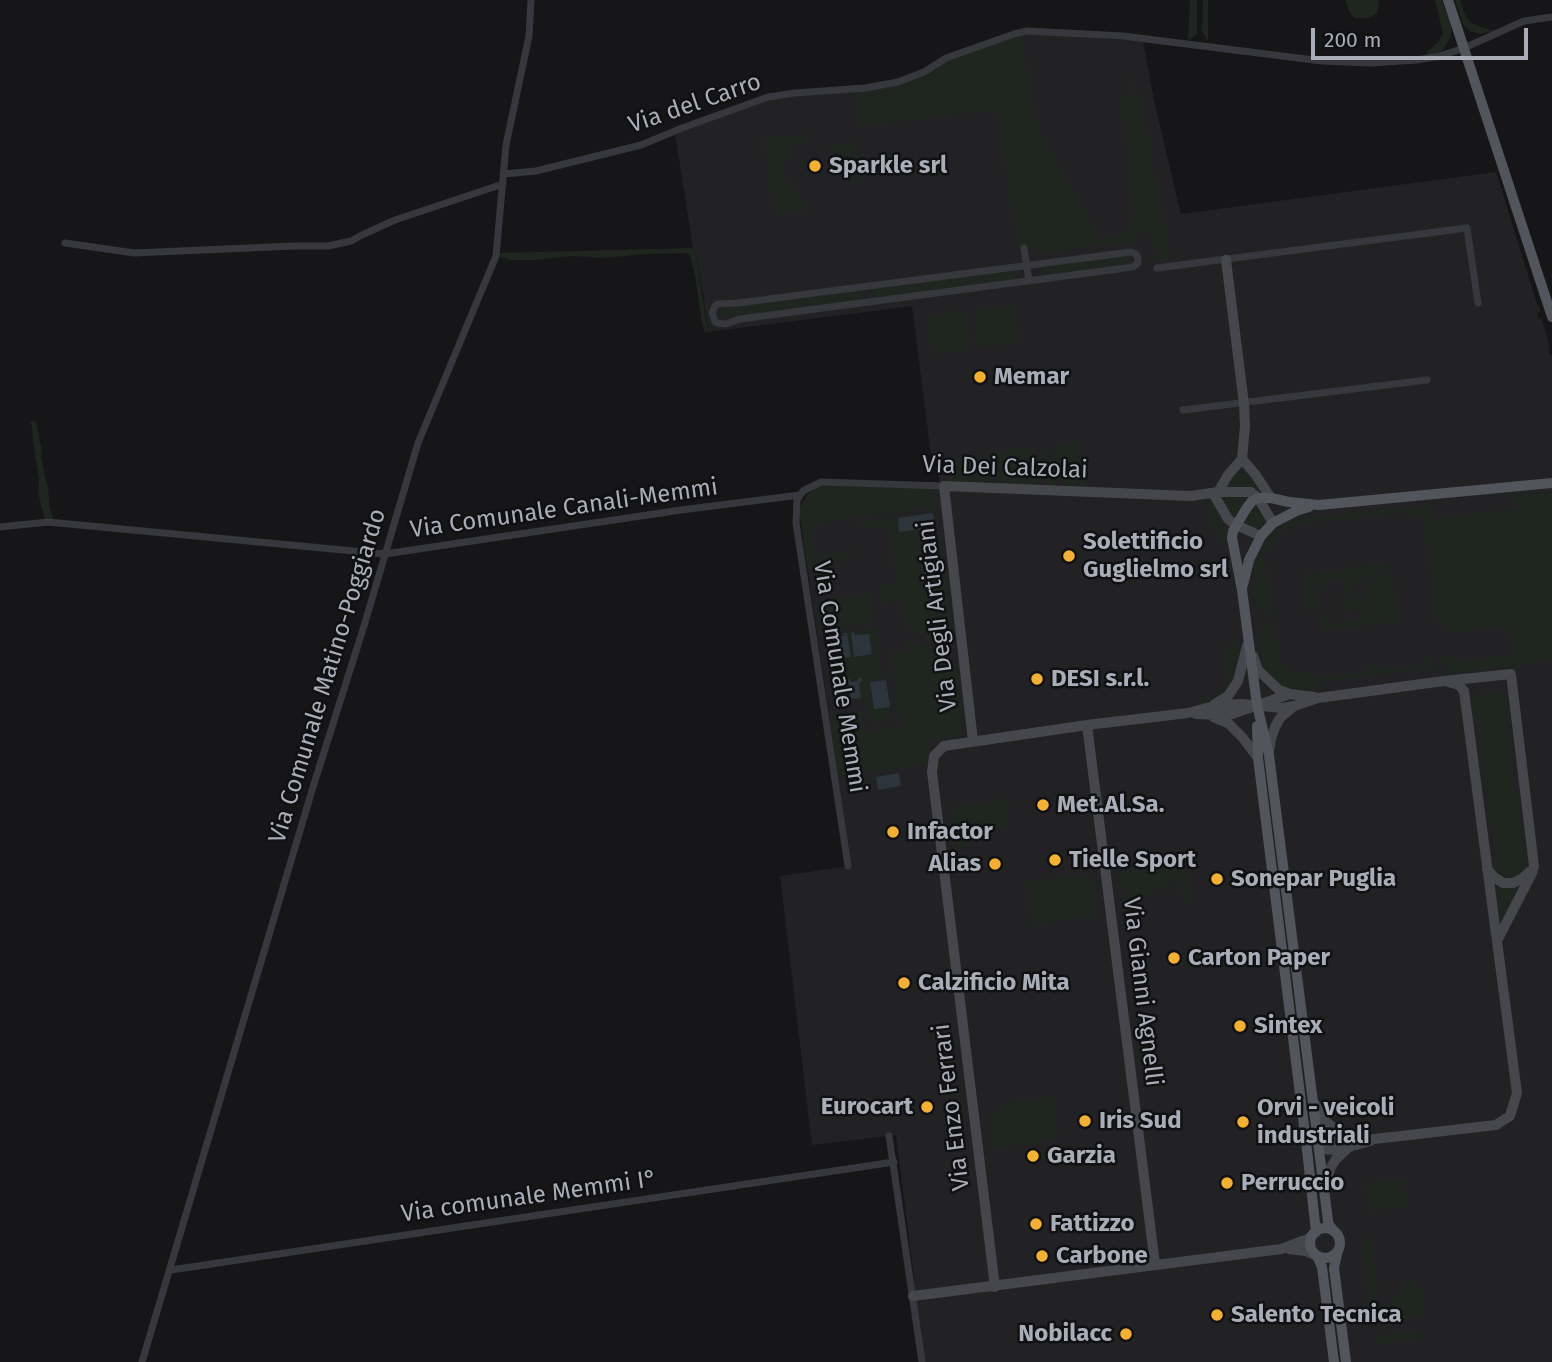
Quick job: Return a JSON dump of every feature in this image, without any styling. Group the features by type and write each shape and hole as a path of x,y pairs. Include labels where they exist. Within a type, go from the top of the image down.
{"main road":[{"path":"1448,0 1552,317"},
{"path":"1241,590 1249,560 1261,536 1273,523 1296,511 1319,505 1552,483"},
{"path":"1319,505 1258,498 1246,509 1232,538 1257,705 1307,1150 1315,1233 1311,1239 1311,1248 1322,1268 1334,1362"},
{"path":"1263,756 1314,1103 1329,1225 1340,1241 1334,1268 1346,1362"},
{"path":"1307,1150 1320,1149"},
{"path":"1315,1233 1328,1229 1336,1233"},
{"path":"1317,1256 1331,1257 1338,1250"}],"street":[{"name":"Via Comunale Matino-Poggiardo","path":"142,1362 418,443 496,256 509,133 529,36 531,0"},
{"name":"Via del Carro","path":"504,174 536,171 641,145 768,97 865,88 898,82 924,72 946,58 1027,31 1124,36 1348,63 1391,63 1440,56 1465,48 1524,21 1552,17"},
{"path":"65,243 134,253 328,246 351,241 395,220 503,184"},
{"path":"1157,268 1467,228 1479,303"},
{"path":"1024,248 1029,281"},
{"path":"1131,251 1138,258 1138,263 1133,267 1029,281 740,319 726,324 717,323 712,313 718,304 1131,251"},
{"path":"1226,260 1245,426 1241,459 1216,493 1228,519 1261,536"},
{"path":"865,287 867,302"},
{"path":"1182,410 1427,380"},
{"path":"1241,459 1271,498"},
{"name":"Via Dei Calzolai","path":"800,495 821,482 1174,496 1251,492 1258,498"},
{"name":"Via Degli Artigiani","path":"944,486 973,741"},
{"name":"Via Comunale Canali-Memmi","path":"0,527 48,522 385,554 800,495"},
{"name":"Via Comunale Memmi","path":"800,495 796,505 796,523 848,866"},
{"path":"1258,498 1273,523"},
{"path":"1248,642 1258,670 1279,690 1318,698"},
{"path":"1209,711 1228,696 1238,681 1248,642"},
{"path":"973,741 1209,711 1231,704 1282,708 1318,698 1511,674 1534,866 1498,939"},
{"path":"1320,1149 1338,1150 1351,1142 1496,1125 1510,1116 1517,1093 1464,691 1459,685 1444,681"},
{"path":"1257,705 1290,694"},
{"path":"1209,711 1228,723 1263,756 1280,718 1294,706"},
{"name":"Via Gianni Agnelli","path":"1087,725 1155,1264"},
{"name":"Via Enzo Ferrari","path":"973,741 944,746 934,756 932,772 995,1287"},
{"path":"1487,868 1493,877 1503,883 1513,883 1523,878 1534,866"},
{"path":"1314,1103 1326,1122 1351,1142"},
{"path":"889,1136 922,1362"},
{"path":"1325,1196 1330,1168 1351,1142"},
{"name":"Via comunale Memmi I°","path":"171,1270 894,1162"},
{"path":"1281,1249 1308,1239 1315,1233"},
{"path":"912,1296 1281,1249 1305,1251 1317,1256"}],"shaded area":[{"path":"1190,0 1197,0 1197,33 1188,40"},
{"path":"1203,0 1208,0 1208,41 1202,31"},
{"path":"1345,0 1379,0 1378,9 1376,14 1369,18 1354,18"},
{"path":"1435,0 1442,0 1451,25 1451,36 1440,53 1427,55 1443,33"},
{"path":"1455,0 1460,0 1471,23 1497,30 1481,34 1470,31 1463,24"},
{"path":"1020,35 1143,41 1181,214 1496,172 1541,310 1537,314 1538,318 1542,319 1548,349 1552,355 1552,1362 924,1362 896,1135 812,1145 780,876 851,866 800,518 802,502 815,488 940,488 936,455 931,455 912,306 708,332 675,133 768,99 881,87"},
{"path":"1020,35 1039,131 1100,239 1113,234 1125,235 1133,217 1119,95 1133,97 1132,69 1151,146 1153,172 1171,260 1156,259 1152,233 1148,232 1140,233 1133,244 1112,244 1040,254 1032,247 1017,248 998,117 989,110 892,123 888,108 892,86 945,61"},
{"path":"881,87 885,90 889,123 860,127 857,93"},
{"path":"812,133 812,137 787,150 790,156 783,169 788,183 796,188 808,210 774,214 764,139"},
{"path":"857,142 861,182 856,182 856,175 848,176 847,163 852,159 839,150 819,146"},
{"path":"693,248 708,332 705,333 695,276 690,255 686,253 605,258 574,256 533,260 511,260 498,256 499,253"},
{"path":"1126,255 1129,259 1126,265 1046,275 1041,273 1042,267"},
{"path":"1011,271 1014,275 1011,280 879,298 873,294 876,288"},
{"path":"853,291 859,293 856,301 723,318 719,314 722,309"},
{"path":"1007,305 1015,310 1020,343 979,347 974,316 976,311"},
{"path":"960,310 968,316 971,349 932,354 927,322 929,317"},
{"path":"36,421 54,520 45,519 38,493 39,480 30,422"},
{"path":"1079,443 1084,488 1065,487 1056,469 1055,451 1062,444"},
{"path":"1034,447 1039,479 1036,484 998,484 993,452"},
{"path":"1042,447 1048,447 1057,487 1049,486 1046,482"},
{"path":"985,453 989,478 983,484 952,482 947,478 945,460"},
{"path":"1241,472 1251,476 1257,488 1226,488 1234,474"},
{"path":"820,485 932,489 953,634 949,643 938,643 906,627 901,617 899,601 882,603 880,586 896,583 890,526 861,529 861,522 929,513 928,507 810,524 816,568 808,570 800,508 807,495"},
{"path":"1552,492 1552,661 1449,674 1448,666 1442,667 1442,659 1445,656 1453,657 1454,662 1512,655 1508,626 1446,633 1443,620 1436,620 1424,525 1416,516 1407,516 1406,512 1297,524 1281,532 1264,555 1272,612 1263,613 1254,603 1254,562 1275,531 1292,520 1431,505 1433,518 1516,509 1514,496"},
{"path":"1219,495 1243,495 1245,500 1237,517 1232,517"},
{"path":"1205,501 1212,502 1217,509 1226,541 1221,542 1218,530 1209,531"},
{"path":"1255,509 1262,512 1265,519 1262,526 1255,529 1248,526 1245,519 1248,512"},
{"path":"933,513 935,527 899,532 898,518"},
{"path":"861,550 862,553 841,555 841,561 829,563 829,569 822,570 820,555"},
{"path":"1390,563 1358,587 1343,568"},
{"path":"1391,567 1398,622 1385,624 1361,591"},
{"path":"1339,569 1355,589 1338,601 1343,594 1343,578 1331,579 1331,583 1322,585 1322,592 1319,593 1316,571"},
{"path":"1312,572 1317,609 1307,611 1303,573"},
{"path":"1358,593 1380,624 1324,631 1322,613 1327,612 1329,624 1363,619 1362,609 1340,611 1339,607"},
{"path":"871,594 875,621 824,628 821,600"},
{"path":"1273,621 1280,661 1297,672 1314,672 1315,677 1364,672 1364,667 1375,665 1376,670 1426,664 1426,654 1431,656 1433,667 1315,683 1315,691 1282,687 1264,666 1256,635 1263,628 1263,623"},
{"path":"875,628 880,653 876,654 878,677 886,676 886,680 870,682 874,709 890,707 892,721 870,723 866,700 836,703 825,635"},
{"path":"854,632 855,635 869,634 872,654 854,657 851,633"},
{"path":"844,633 847,633 851,657 832,659 829,638 844,636"},
{"path":"907,639 950,659 957,666 961,728 953,738 924,743 927,764 838,776 829,715 861,711 864,731 900,727 891,652 908,651"},
{"path":"1239,644 1240,660 1236,677 1224,694 1202,705 1197,698 1215,696 1227,685 1223,647"},
{"path":"858,678 862,678 859,683 861,698 851,699 846,679 851,682 858,681"},
{"path":"886,680 890,707 874,709 870,682"},
{"path":"1488,691 1507,698 1512,716 1506,717 1524,850 1529,849 1526,870 1514,879 1503,878 1492,870 1489,862 1495,861 1477,716 1471,716 1473,700"},
{"path":"899,773 901,786 878,790 876,777"},
{"path":"1009,798 1007,828 966,833 965,846 956,847 951,807"},
{"path":"1185,861 1190,904 1184,905 1184,896 1179,889 1181,884 1171,871 1170,886 1153,890 1135,903 1125,906 1121,870"},
{"path":"1090,874 1096,916 1031,925 1026,882"},
{"path":"1494,883 1501,887 1522,885 1501,925 1499,924"},
{"path":"1053,1097 1058,1139 994,1148 989,1114 999,1112 998,1104"},
{"path":"1403,1178 1406,1207 1368,1211 1364,1183"},
{"path":"1371,1238 1378,1294 1368,1305 1361,1240"},
{"path":"1407,1280 1419,1288 1423,1317 1382,1322 1380,1317"},
{"path":"1418,1330 1419,1338 1375,1345 1374,1336"}],"place":[{"name":"Sparkle srl","path":"815,166"},
{"name":"Memar","path":"980,377"},
{"name":"Solettificio Guglielmo srl","path":"1069,556"},
{"name":"DESI s.r.l.","path":"1037,679"},
{"name":"Met.Al.Sa.","path":"1043,805"},
{"name":"Infactor","path":"893,832"},
{"name":"Tielle Sport","path":"1055,860"},
{"name":"Alias","path":"995,864"},
{"name":"Sonepar Puglia","path":"1217,879"},
{"name":"Carton Paper","path":"1174,958"},
{"name":"Calzificio Mita","path":"904,983"},
{"name":"Sintex","path":"1240,1026"},
{"name":"Eurocart","path":"927,1107"},
{"name":"Iris Sud","path":"1085,1121"},
{"name":"Orvi - veicoli industriali","path":"1243,1122"},
{"name":"Garzia","path":"1033,1156"},
{"name":"Perruccio","path":"1227,1183"},
{"name":"Fattizzo","path":"1036,1224"},
{"name":"Carbone","path":"1042,1256"},
{"name":"Salento Tecnica","path":"1217,1315"},
{"name":"Nobilacc","path":"1126,1334"}]}
